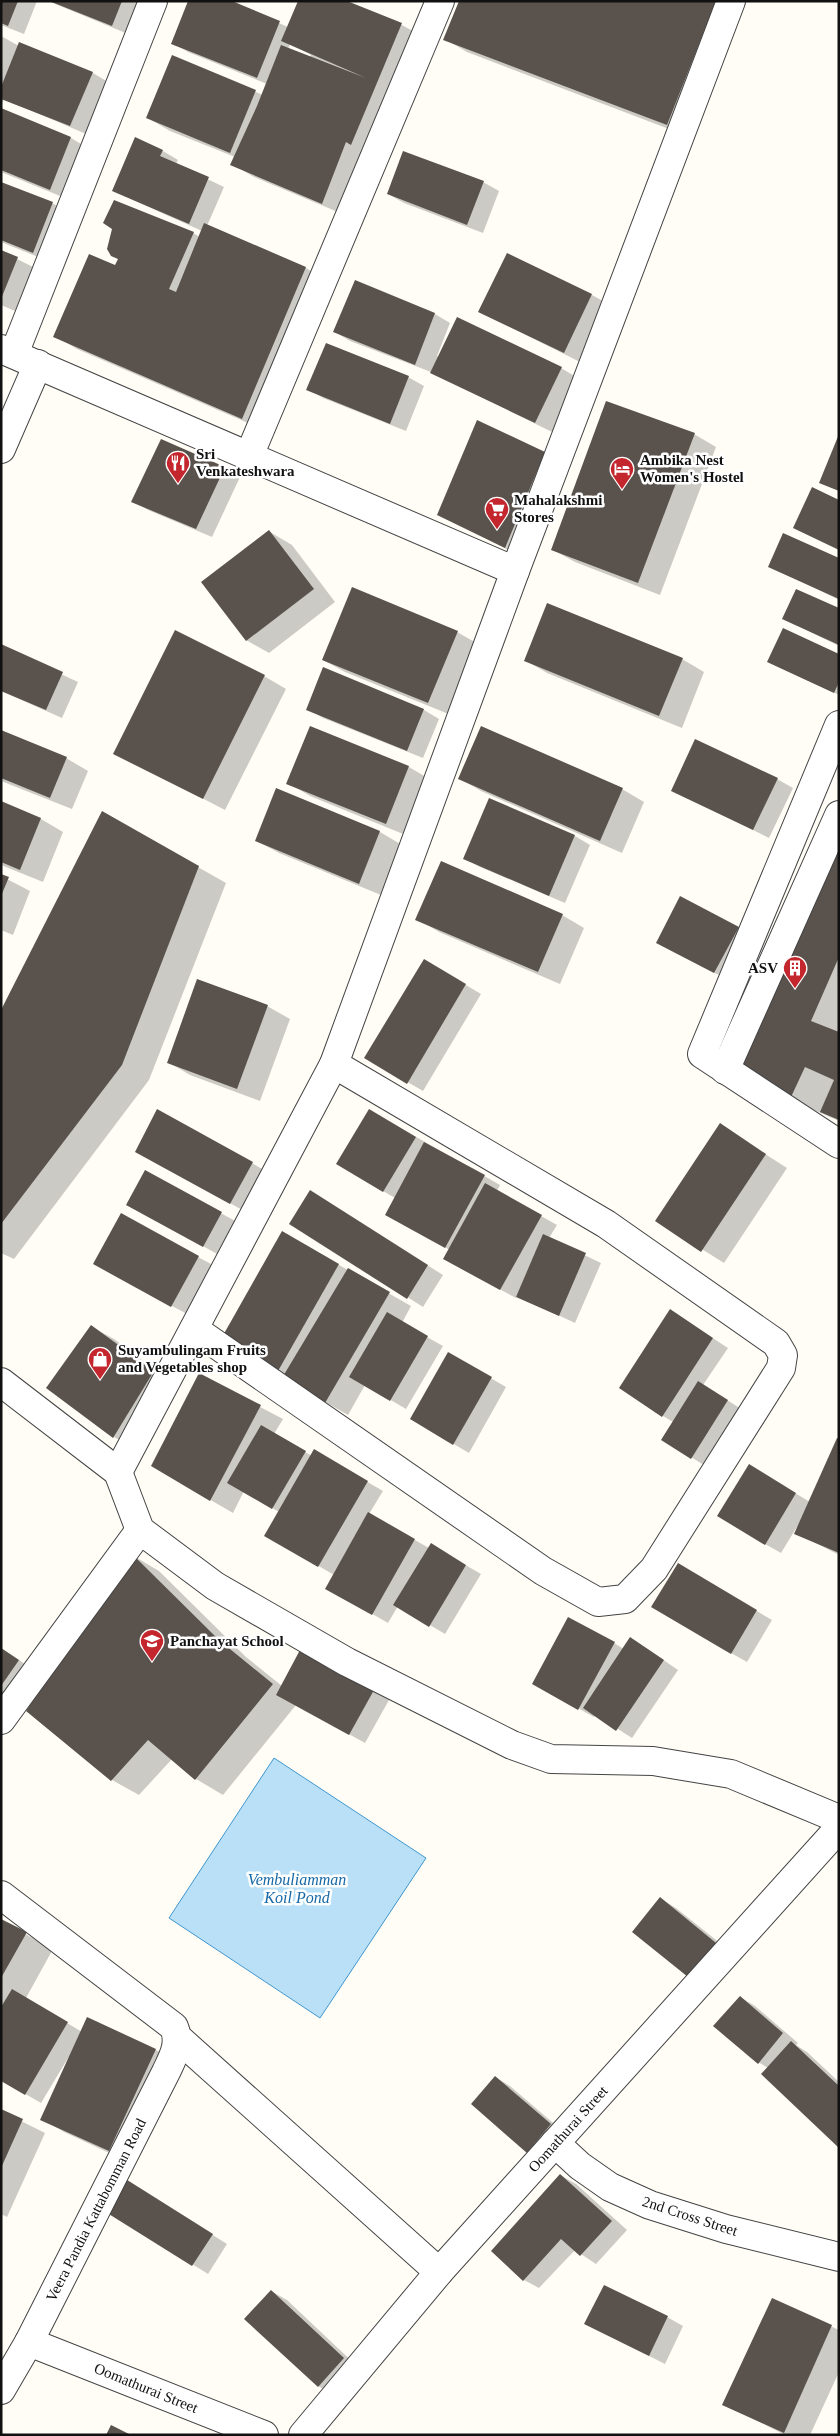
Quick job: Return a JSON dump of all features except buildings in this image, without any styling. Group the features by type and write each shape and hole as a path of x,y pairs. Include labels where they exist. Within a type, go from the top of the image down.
{"street":[{"path":"153,1 7,351 515,571"},
{"path":"249,456 440,1"},
{"path":"118,1472 334,1064 515,571 731,1"},
{"path":"1,448 38,364"},
{"path":"839,725 830,772 702,1054 839,1144"},
{"path":"725,1070 839,815"},
{"path":"194,1330 543,1571 598,1602 625,1599 654,1569 780,1368 783,1355 776,1343 606,1224 334,1064"},
{"path":"1,1382 118,1472 140,1530 215,1586 347,1662 512,1745 551,1759 653,1760 731,1774 839,1819"},
{"path":"1,1720 140,1530"},
{"name":"Oomathurai Street","path":"303,2435 439,2272 839,1828"},
{"path":"1,1895 176,2033 439,2272"},
{"name":"Veera Pandia Kattabomman Road","path":"1,2390 29,2342 166,2072 175,2053 176,2033"},
{"name":"2nd Cross Street","path":"555,2143 580,2166 610,2187 650,2205 726,2229 839,2257"},
{"name":"Oomathurai Street","path":"29,2342 264,2435"}],"water":[{"name":"Vembuliamman Koil Pond","path":"274,1758 426,1858 320,2018 169,1918"}],"place":[{"name":"Sri Venkateshwara","path":"178,484"},
{"name":"Ambika Nest Women's Hostel","path":"622,490"},
{"name":"Mahalakshmi Stores","path":"497,530"},
{"name":"ASV","path":"795,989"},
{"name":"Suyambulingam Fruits and Vegetables shop","path":"100,1380"},
{"name":"Panchayat School","path":"152,1662"}]}
